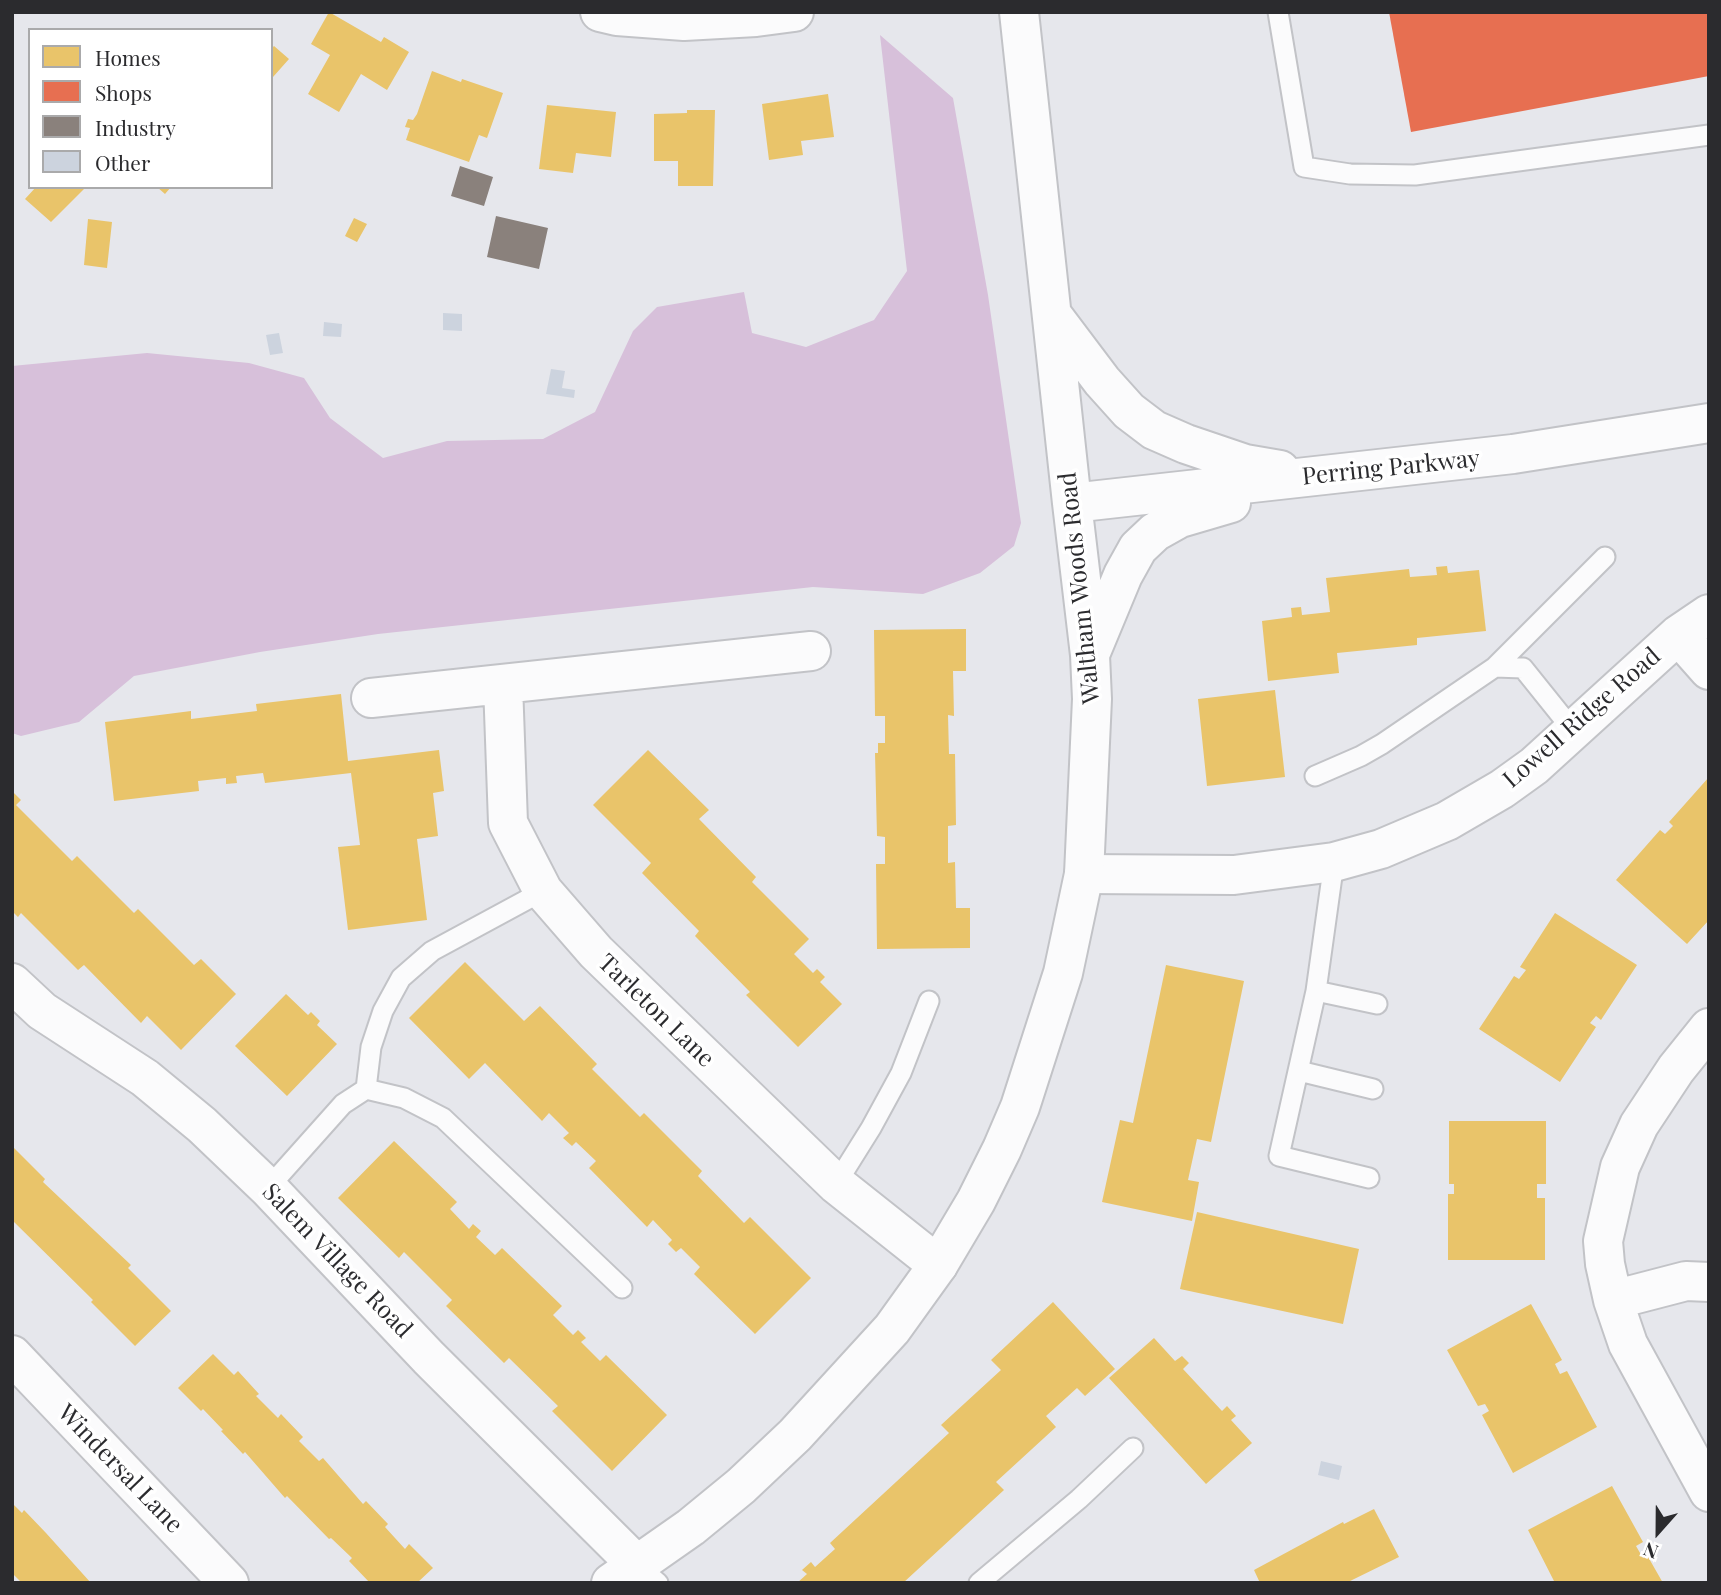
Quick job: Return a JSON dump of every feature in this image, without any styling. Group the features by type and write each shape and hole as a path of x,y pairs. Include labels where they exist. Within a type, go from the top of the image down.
{"street":[{"path":"600,12 617,16 684,21 794,12"},
{"name":"Waltham Woods Road","path":"636,1577 795,1435 891,1329 938,1265 976,1201 1020,1107 1063,973 1084,874 1092,744 1090,655 1019,12"},
{"path":"1052,314 1102,381 1129,411 1154,430 1245,464 1320,476"},
{"name":"Perring Parkway","path":"1072,503 1513,454 1709,423"},
{"path":"1090,655 1123,575 1138,548 1155,532 1180,518 1320,476"},
{"name":"Lowell Ridge Road","path":"1084,874 1234,874 1334,862 1381,849 1447,821 1502,789 1534,765 1678,635 1709,614"},
{"path":"1678,635 1709,670"},
{"path":"371,698 811,651"},
{"name":"Tarleton Lane","path":"503,684 508,823 543,891 596,953 836,1184 938,1265"},
{"name":"Salem Village Road","path":"12,983 42,1011 145,1078 202,1125 268,1188 636,1577"},
{"path":"1709,1028 1676,1069 1639,1125 1620,1167 1604,1241 1605,1264 1613,1300 1628,1344 1709,1492"},
{"path":"1613,1300 1686,1281 1709,1282"},
{"name":"Windersal Lane","path":"12,1355 229,1583"}],"lane":[{"path":"1278,12 1304,167 1350,174 1415,175 1709,135"},
{"path":"1315,776 1381,744 1495,667 1605,557"},
{"path":"1495,667 1523,668 1572,729"},
{"path":"1334,862 1316,991 1279,1156 1369,1178"},
{"path":"366,1089 371,1047 383,1012 401,978 432,951 543,891"},
{"path":"1316,991 1377,1004"},
{"path":"836,1184 901,1073 929,1001"},
{"path":"1300,1071 1373,1089"},
{"path":"268,1188 343,1104 366,1089 404,1098 443,1118 622,1288"},
{"path":"979,1583 1079,1499 1133,1448"}],"shaded area":[{"path":"880,35 953,98 988,295 1021,523 1014,546 980,573 923,594 813,587 378,634 260,652 134,676 79,722 21,736 12,733 12,366 147,353 249,363 304,378 330,418 383,458 447,441 543,439 595,412 633,331 657,307 744,292 752,333 806,347 874,320 907,271"}],"building: Homes":[{"path":"329,12 381,42 384,37 409,52 387,90 361,74 339,112 308,94 330,55 311,44"},
{"path":"273,47 289,59 273,77"},
{"path":"432,71 503,93 487,138 479,135 469,162 406,140 410,128 405,127 408,119 413,120 417,114"},
{"path":"828,94 834,137 801,141 803,155 769,160 762,104"},
{"path":"547,105 616,112 611,157 576,153 573,173 539,169"},
{"path":"687,110 715,110 713,186 678,186 678,161 654,161 654,114 687,113"},
{"path":"34,189 84,189 51,222 25,199"},
{"path":"354,218 367,224 357,242 345,236"},
{"path":"88,219 112,222 107,268 84,265"},
{"path":"1447,566 1448,573 1479,570 1486,631 1417,638 1417,645 1337,653 1339,673 1268,681 1262,621 1292,617 1291,608 1301,607 1302,615 1330,612 1326,578 1409,569 1410,577 1437,575 1436,567"},
{"path":"966,629 966,671 953,671 954,716 948,715 949,754 955,754 956,825 948,826 948,863 955,862 956,908 970,908 970,948 877,949 876,864 885,864 885,837 877,836 875,753 878,753 878,743 885,743 885,716 875,716 874,630"},
{"path":"1275,690 1285,777 1207,786 1198,699"},
{"path":"341,694 348,761 439,750 444,791 433,793 438,836 417,839 427,920 348,930 338,847 360,845 351,773 265,783 263,773 236,776 237,783 226,784 226,778 198,781 199,791 114,801 105,722 191,711 191,719 257,711 256,704"},
{"path":"648,750 709,810 699,819 756,877 752,882 809,939 794,954 813,973 817,969 825,977 820,982 842,1004 798,1047 746,995 750,992 695,936 699,931 642,873 651,863 593,805"},
{"path":"1709,777 1709,920 1687,944 1616,880 1660,830 1665,834 1673,826 1669,822"},
{"path":"12,791 21,800 16,805 72,861 77,856 134,913 138,909 194,965 201,959 236,994 181,1050 147,1016 141,1023 84,965 78,970 21,913 18,917 12,911"},
{"path":"1555,913 1637,965 1601,1020 1596,1016 1590,1023 1596,1027 1560,1082 1479,1029 1514,976 1519,979 1526,970 1520,967"},
{"path":"465,962 524,1021 540,1006 597,1064 592,1069 640,1117 644,1113 702,1171 698,1176 744,1223 750,1217 811,1278 755,1334 694,1274 700,1267 681,1248 676,1252 668,1244 672,1240 653,1220 647,1227 589,1168 596,1161 576,1142 572,1146 563,1138 569,1133 549,1113 542,1121 485,1063 469,1079 409,1018"},
{"path":"1166,965 1244,981 1211,1142 1197,1139 1188,1180 1199,1182 1192,1221 1102,1202 1120,1120 1133,1123"},
{"path":"286,994 308,1015 311,1012 320,1021 317,1025 337,1044 287,1096 235,1046"},
{"path":"1449,1121 1546,1121 1546,1184 1537,1184 1537,1198 1545,1198 1545,1260 1448,1260 1448,1194 1454,1194 1454,1184 1449,1184"},
{"path":"394,1141 457,1202 450,1209 469,1229 473,1224 481,1231 476,1237 495,1255 502,1248 562,1306 553,1315 573,1335 578,1330 586,1338 581,1342 600,1361 606,1355 667,1415 612,1471 552,1411 558,1406 509,1358 504,1363 446,1306 452,1300 404,1252 399,1258 338,1198"},
{"path":"12,1146 45,1179 43,1182 131,1265 128,1268 171,1311 135,1346 12,1220"},
{"path":"1197,1212 1359,1249 1343,1324 1180,1289"},
{"path":"1053,1302 1115,1369 1085,1396 1077,1388 1046,1416 1056,1427 996,1482 1004,1490 903,1583 797,1583 807,1574 802,1570 811,1562 815,1567 835,1549 830,1543 949,1433 941,1425 1001,1370 991,1360"},
{"path":"1531,1304 1562,1360 1555,1364 1560,1374 1567,1371 1597,1427 1513,1473 1482,1415 1489,1411 1485,1404 1478,1406 1447,1350"},
{"path":"1154,1338 1175,1361 1182,1356 1189,1363 1183,1369 1222,1411 1227,1406 1236,1416 1231,1420 1252,1443 1206,1484 1109,1378"},
{"path":"213,1354 234,1375 238,1371 259,1394 256,1396 278,1418 281,1414 303,1437 299,1441 319,1461 323,1458 363,1504 366,1501 388,1524 385,1527 405,1549 409,1544 433,1568 417,1583 370,1583 349,1561 352,1558 329,1539 287,1496 285,1498 245,1452 243,1454 203,1409 201,1411 178,1388"},
{"path":"1612,1486 1643,1542 1636,1546 1643,1558 1647,1555 1663,1583 1555,1583 1528,1530"},
{"path":"12,1503 22,1513 24,1510 91,1583 22,1583 12,1573"},
{"path":"1374,1509 1399,1557 1346,1583 1260,1583 1254,1570 1343,1522 1344,1524"}],"building: Shops":[{"path":"1389,12 1709,12 1709,76 1411,132"}],"building: Industry":[{"path":"460,166 493,177 484,206 451,196"},
{"path":"496,216 548,228 539,269 487,257"}],"building: Other":[{"path":"443,313 462,314 462,331 443,330"},
{"path":"324,322 342,324 341,337 323,336"},
{"path":"279,333 283,353 270,355 266,335"},
{"path":"551,369 565,371 562,388 575,390 574,398 546,394"},
{"path":"1321,1461 1342,1466 1339,1480 1318,1475"}]}
